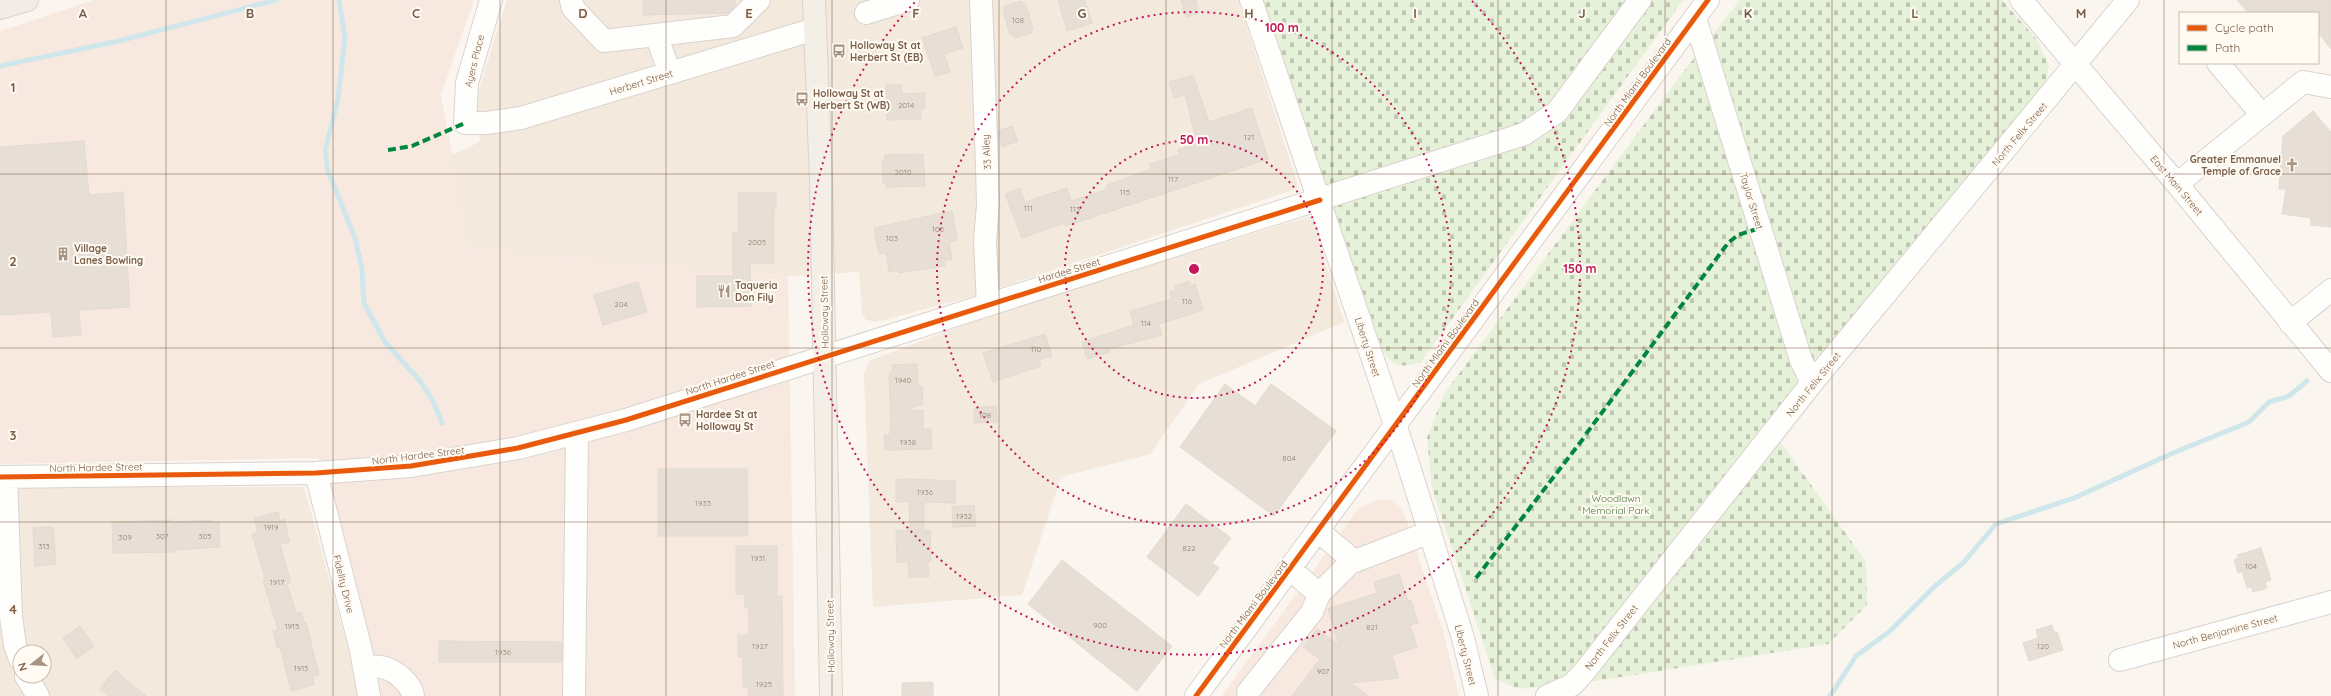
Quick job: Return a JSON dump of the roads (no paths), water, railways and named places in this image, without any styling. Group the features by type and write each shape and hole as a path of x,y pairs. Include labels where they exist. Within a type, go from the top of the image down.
{"highway":[{"path":"0,8 27,0"}],"main road":[{"name":"Holloway Street","path":"814,0 821,181 831,696"}],"street":[{"name":"Ayers Place","path":"465,123 467,84 491,0"},
{"path":"571,0 573,8 604,41 733,26 759,0"},
{"path":"866,13 908,0"},
{"name":"33 Alley","path":"981,0 987,174 985,242 988,305"},
{"name":"Liberty Street","path":"1251,0 1396,425 1463,638 1477,696"},
{"name":"Hardee Street","path":"824,356 1320,200 1524,134 1557,112 1640,0"},
{"name":"North Miami Boulevard","path":"1196,696 1708,0"},
{"name":"East Main Street","path":"2022,0 2177,184 2331,371"},
{"name":"North Felix Street","path":"1547,696 1572,685 1584,672 1812,382 2076,65 2128,0"},
{"name":"Taylor Street","path":"1695,18 1801,360 1812,382"},
{"name":"Herbert Street","path":"465,123 486,123 522,118 815,29"},
{"path":"656,35 670,73"},
{"path":"2219,64 2262,115"},
{"path":"2177,184 2303,82 2331,87"},
{"path":"2290,323 2331,290"},
{"name":"North Hardee Street","path":"3,477 316,473 411,466 465,458 577,434 824,356"},
{"path":"574,696 577,434"},
{"name":"Fidelity Drive","path":"316,473 364,667 369,696"},
{"path":"3,477 11,616 15,644"},
{"path":"1318,531 1354,561"},
{"path":"1248,692 1312,612 1319,594 1350,563 1430,532"},
{"path":"1290,569 1319,594"},
{"name":"North Benjamine Street","path":"2120,660 2331,602"},
{"path":"364,667 382,667 402,677 412,690 413,696"},
{"path":"31,684 38,696"}],"waterway":[{"path":"0,66 119,41 276,0"},
{"path":"339,0 345,38 338,99 325,151 328,171 355,238 362,269 364,303 385,342 420,381 433,401 442,423"},
{"path":"1830,696 1856,656 1889,632 1935,586 1964,562 1996,524 2074,498 2173,453 2249,422 2269,402 2289,396 2307,381"}],"place":[{"name":"Holloway St at Herbert St (EB)","path":"839,51"},
{"name":"Holloway St at Herbert St (WB)","path":"802,99"},
{"name":"Greater Emmanuel Temple of Grace","path":"2292,165"},
{"name":"Village Lanes Bowling","path":"63,254"},
{"name":"Taqueria Don Fily","path":"724,291"},
{"name":"Hardee St at Holloway St","path":"685,420"}],"park label":[{"name":"Woodlawn Memorial Park","path":"1616,504"}]}
